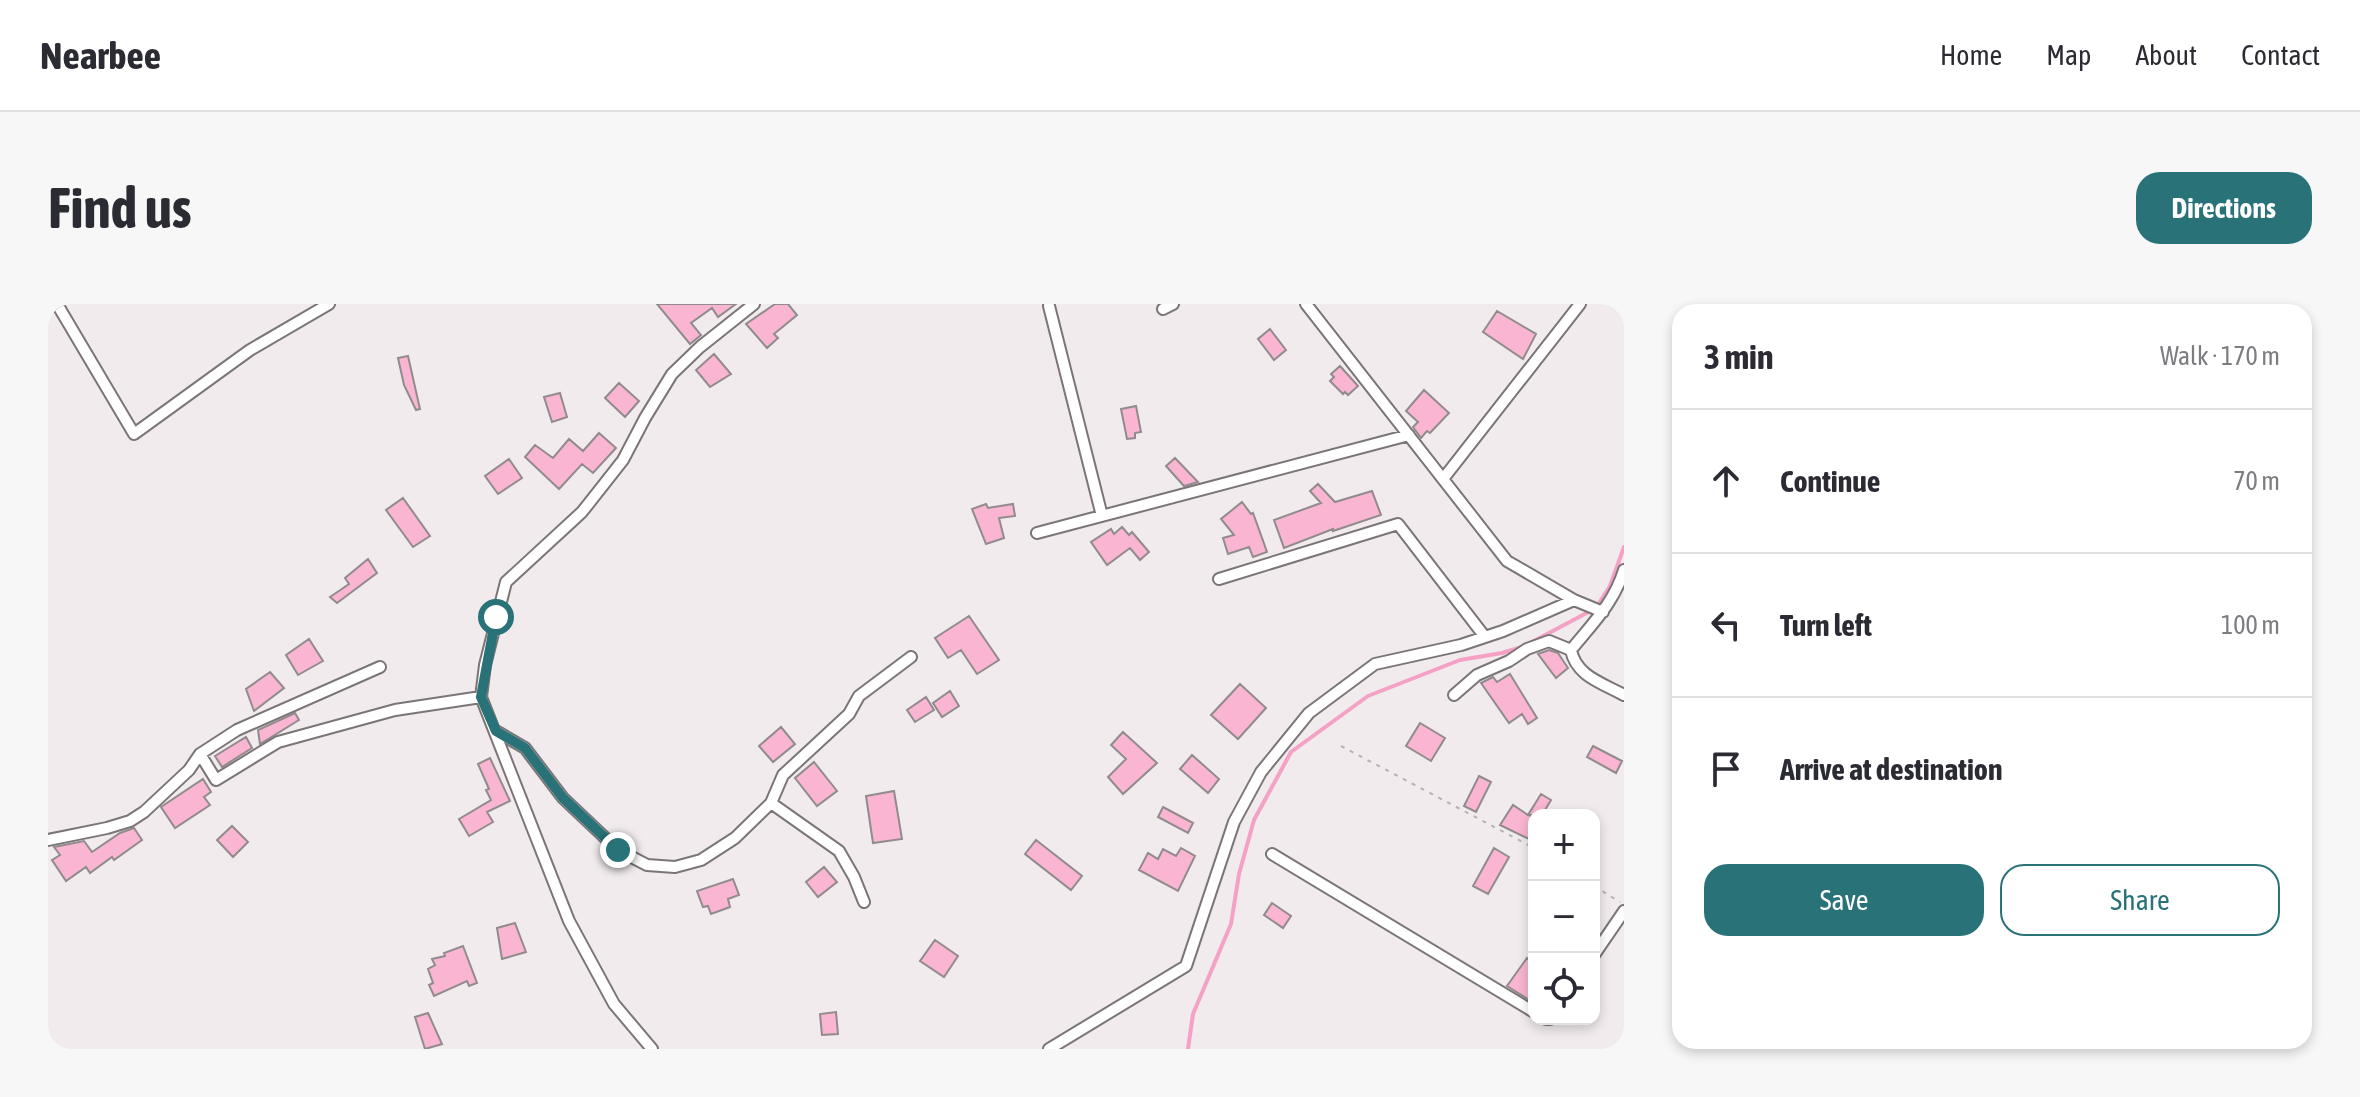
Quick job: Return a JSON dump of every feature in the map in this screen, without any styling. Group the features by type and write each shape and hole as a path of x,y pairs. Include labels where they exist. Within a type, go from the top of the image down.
{"street":[{"path":"57,304 134,434 250,350 329,304"},
{"path":"652,1049 614,1004 569,921 481,697 485,665 506,582 582,512 623,460 672,374 754,304"},
{"path":"1306,304 1507,561 1574,600 1603,612"},
{"path":"1443,479 1580,304"},
{"path":"1049,306 1102,516"},
{"path":"1037,533 1409,435"},
{"path":"1219,579 1398,524 1485,637"},
{"path":"1624,570 1618,590 1571,650 1573,662 1582,672 1624,695"},
{"path":"1049,1049 1186,966 1234,822 1261,772 1309,713 1375,664 1485,637 1574,600"},
{"path":"1454,695 1477,675 1527,649 1549,641 1571,650"},
{"path":"496,731 525,748 563,798 618,850 647,865 675,867 701,860 735,838 771,803 783,775 849,714 859,696 911,657"},
{"path":"48,840 130,821 189,770 200,754 248,725 380,667"},
{"path":"200,754 216,780 278,742 395,710 481,697"},
{"path":"771,803 839,851 864,902"},
{"path":"1272,854 1528,1008"},
{"path":"1595,953 1624,911"}],"path":[{"path":"1341,746 1528,845"},
{"path":"1600,890 1624,904"}],"building":[{"path":"657,304 736,304 718,317 712,308 691,323 701,335 690,344"},
{"path":"775,304 788,304 797,315 774,334 778,338 767,348 746,324"},
{"path":"1497,311 1536,334 1523,359 1483,332"},
{"path":"1270,329 1286,350 1274,360 1258,339"},
{"path":"714,354 731,374 710,387 696,370"},
{"path":"408,356 420,409 416,410 404,385 398,358"},
{"path":"1340,366 1358,386 1348,395 1330,381 1334,377 1331,374"},
{"path":"619,383 639,401 625,417 605,398"},
{"path":"1424,390 1449,413 1421,438 1413,427 1418,422 1406,411"},
{"path":"560,393 567,417 552,422 544,397"},
{"path":"1136,406 1141,432 1135,433 1135,438 1127,439 1121,409"},
{"path":"599,433 616,448 593,473 582,464 559,489 525,457 535,445 553,458 569,439 583,451"},
{"path":"1175,458 1198,482 1184,486 1166,466"},
{"path":"509,459 522,478 498,494 485,476"},
{"path":"1318,484 1335,502 1372,491 1381,515 1284,548 1274,520 1321,503 1310,491"},
{"path":"403,498 430,536 413,547 386,510"},
{"path":"1242,502 1253,513 1267,552 1253,557 1249,547 1228,554 1223,538 1234,535 1221,519"},
{"path":"986,504 988,508 1013,504 1015,516 999,518 1004,538 986,544 972,509"},
{"path":"1122,527 1129,535 1132,532 1149,552 1140,560 1130,548 1107,565 1091,542 1111,529 1114,534"},
{"path":"368,559 377,573 337,603 330,597 349,584 345,578"},
{"path":"969,616 999,660 977,674 961,650 948,658 935,638"},
{"path":"309,639 323,661 298,675 286,655"},
{"path":"1549,650 1558,653 1568,668 1556,678 1538,654"},
{"path":"270,672 284,688 254,711 246,689"},
{"path":"1510,674 1537,718 1528,724 1522,714 1509,723 1481,683 1493,677 1497,682"},
{"path":"1240,684 1266,708 1238,739 1211,715"},
{"path":"950,691 959,706 942,717 933,703"},
{"path":"926,697 934,710 915,722 907,710"},
{"path":"295,713 299,720 260,744 258,730"},
{"path":"1420,723 1445,738 1431,761 1406,746"},
{"path":"781,727 795,744 773,762 759,746"},
{"path":"1123,732 1157,763 1123,794 1108,777 1126,759 1111,745"},
{"path":"246,737 252,748 222,767 215,756"},
{"path":"1593,746 1622,761 1616,773 1587,757"},
{"path":"1192,755 1219,779 1208,793 1180,769"},
{"path":"490,758 510,801 487,812 493,822 469,836 459,819 491,800 478,764"},
{"path":"814,762 837,791 817,806 795,778"},
{"path":"1479,776 1491,782 1476,812 1464,806"},
{"path":"203,779 211,792 204,797 210,805 175,828 161,807"},
{"path":"894,791 902,839 873,843 866,796"},
{"path":"1541,794 1551,800 1546,809 1532,809"},
{"path":"1513,805 1528,815 1528,839 1500,825"},
{"path":"1163,807 1193,823 1188,833 1158,817"},
{"path":"232,826 248,842 233,857 217,840"},
{"path":"134,828 142,840 90,873 86,867 66,881 52,860 60,855 54,847 84,841 92,852 120,833"},
{"path":"1036,840 1082,876 1071,890 1025,854"},
{"path":"1181,848 1195,856 1178,891 1139,870 1148,853 1158,859 1163,849 1176,856"},
{"path":"1494,848 1509,857 1488,894 1473,886"},
{"path":"824,867 837,882 818,897 806,882"},
{"path":"733,879 739,895 728,899 730,907 711,914 708,906 703,907 697,891"},
{"path":"1272,903 1291,916 1283,928 1264,915"},
{"path":"515,923 526,952 502,959 497,928"},
{"path":"935,940 958,956 944,977 920,961"},
{"path":"463,946 477,983 469,986 467,981 434,996 429,985 433,983 428,969 435,965 432,959"},
{"path":"1527,958 1528,959 1528,999 1507,986"},
{"path":"836,1012 838,1034 822,1035 820,1014"},
{"path":"428,1013 442,1044 425,1049 415,1017"}],"waterway":[{"path":"1532,642 1596,608 1610,586 1624,547"},
{"path":"1188,1049 1193,1014 1231,924 1239,874 1254,820 1291,752 1368,696 1460,660 1525,646"}],"route":[{"path":"496,617 481,697 496,731 525,748 563,798 618,850"}]}
